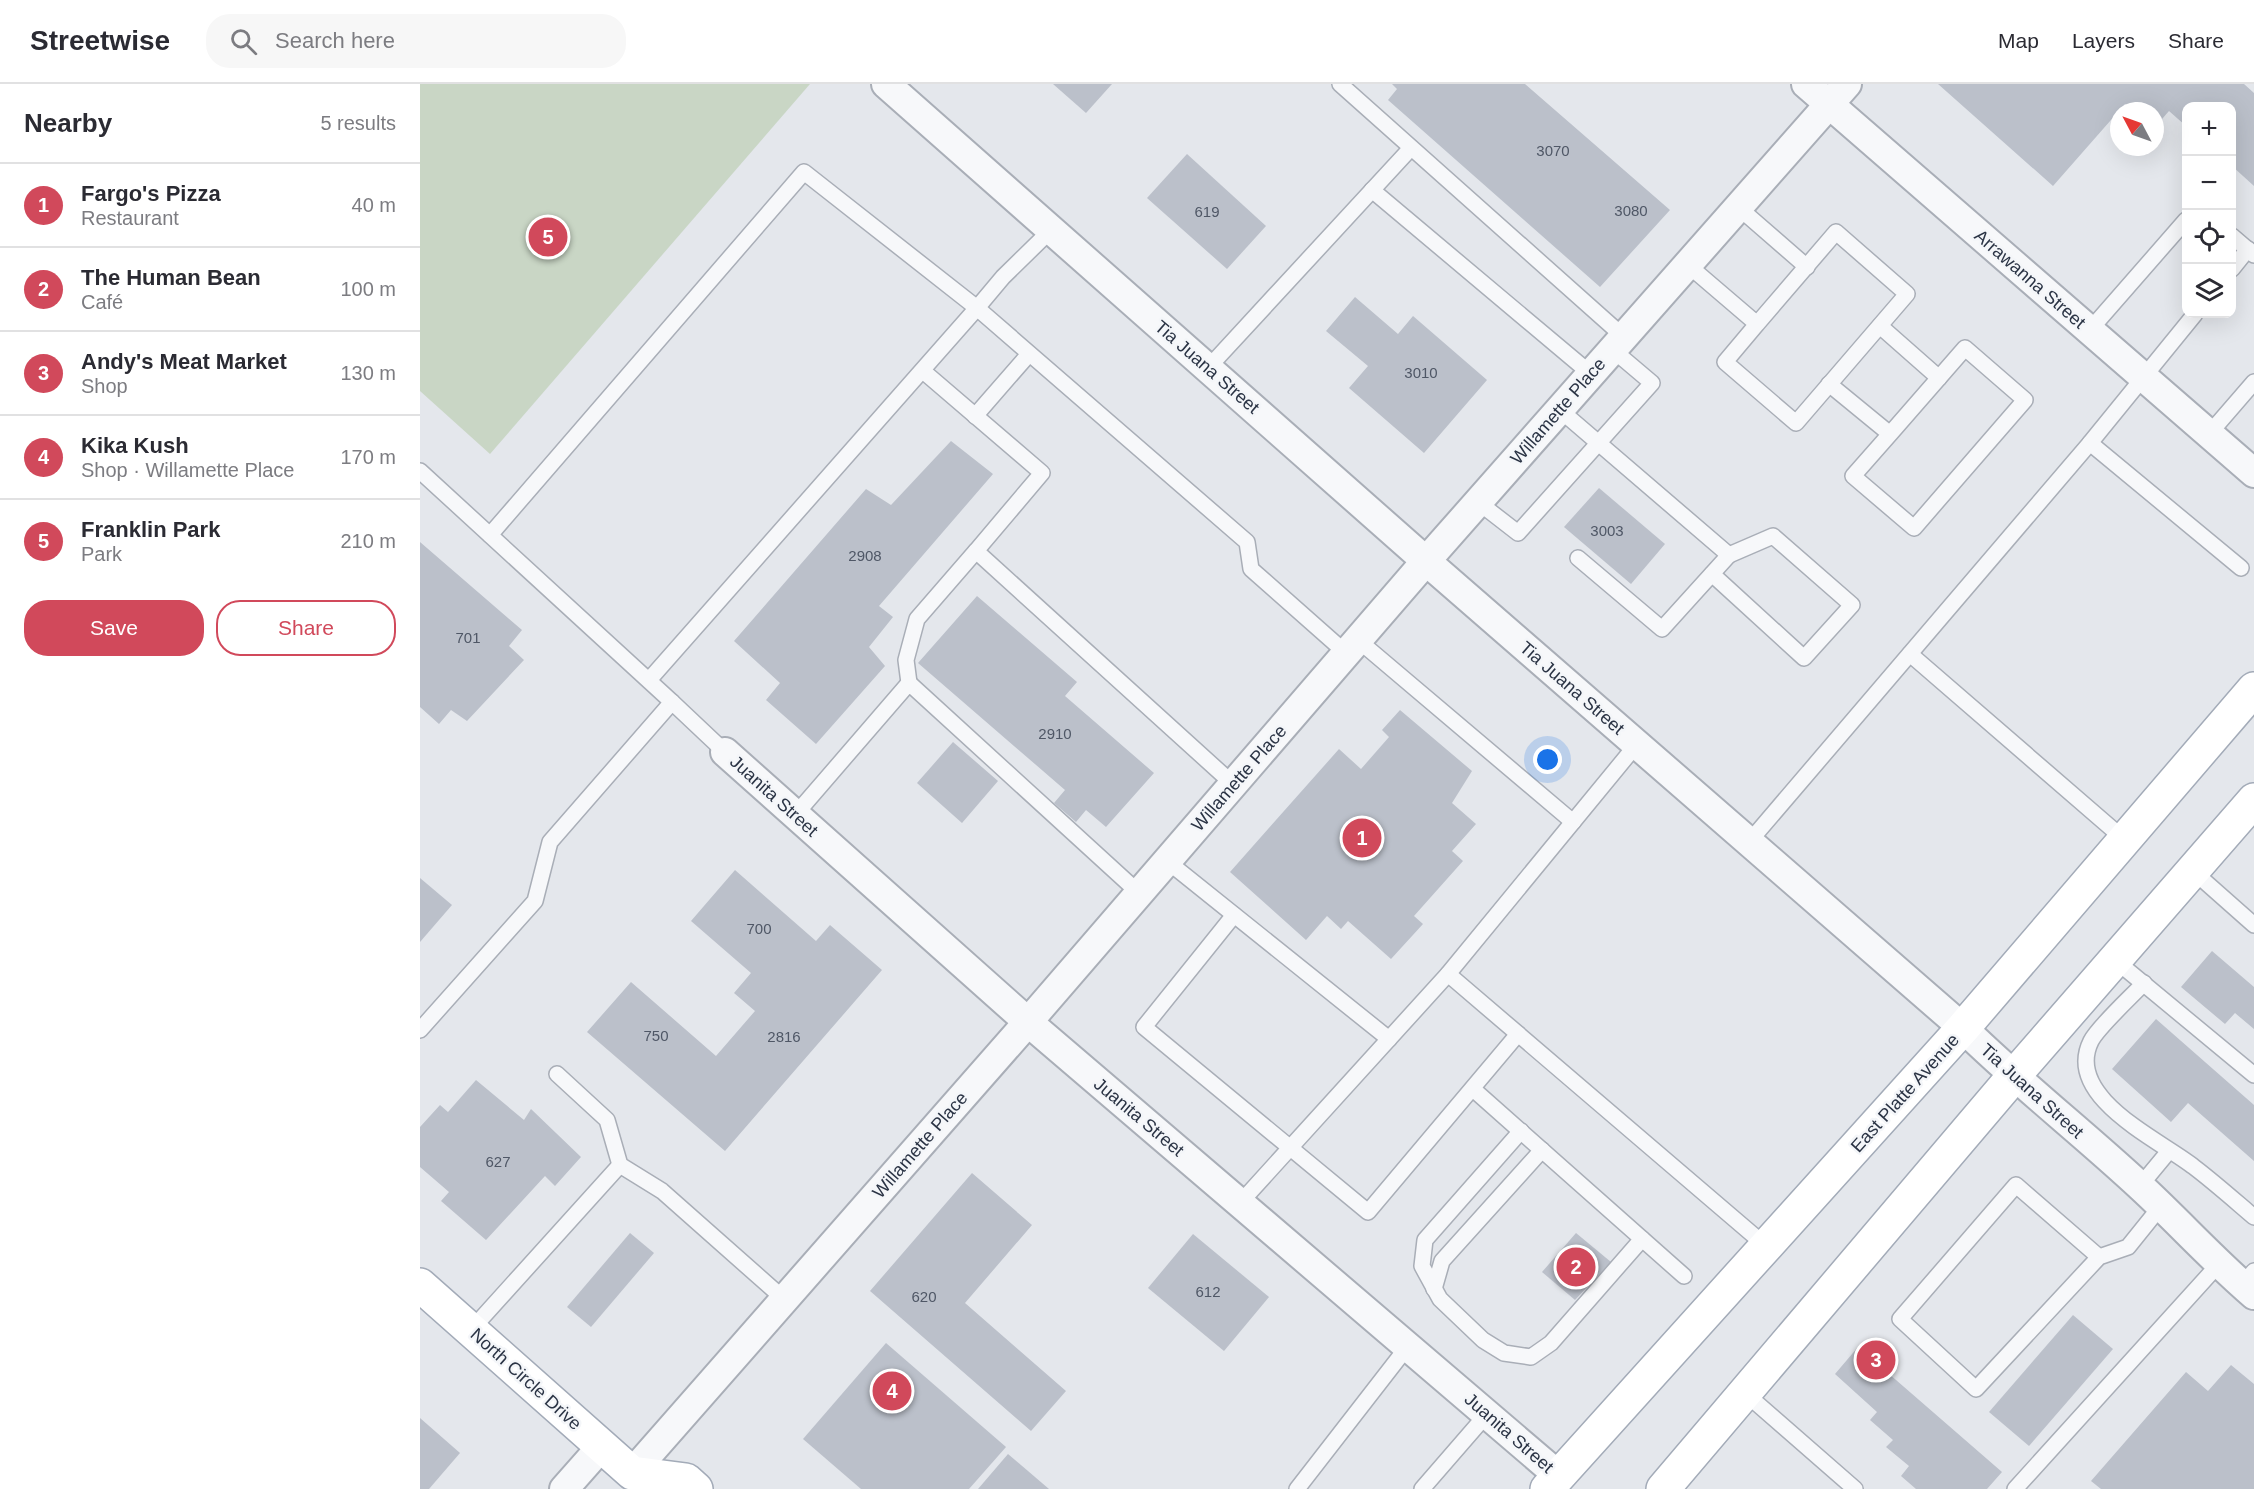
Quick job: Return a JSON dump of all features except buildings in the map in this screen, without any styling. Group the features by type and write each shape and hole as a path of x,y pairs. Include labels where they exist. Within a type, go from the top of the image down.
{"main road":[{"name":"East Platte Avenue","path":"1553,1482 1963,1028 2254,689"},
{"path":"1663,1489 2013,1077 2254,800"},
{"name":"North Circle Drive","path":"420,1285 602,1446 634,1481"},
{"path":"634,1481 687,1480 696,1489"}],"street":[{"name":"Tia Juana Street","path":"886,84 1426,561 1963,1028 2013,1077 2140,1186 2218,1265 2250,1284"},
{"name":"Arrawanna Street","path":"1806,84 1838,94 2090,331 2254,473"},
{"name":"Willamette Place","path":"634,1481 784,1299 1028,1022 1426,561 1838,94"},
{"name":"Juanita Street","path":"725,752 1028,1022 1486,1414 1553,1482"},
{"path":"564,1489 602,1446"}],"lane":[{"path":"1340,84 1412,148 1618,344 1652,383 1600,444 1518,533 1478,502"},
{"path":"1208,368 1412,148"},
{"path":"490,535 804,172 977,308 1247,542 1251,569 1352,646 1573,822"},
{"path":"1372,190 1591,374"},
{"path":"1738,207 1807,267"},
{"path":"2090,331 2182,226"},
{"path":"649,680 923,371 1003,277 1051,230"},
{"path":"1836,232 1907,294 1796,423 1725,362 1807,267 1836,232"},
{"path":"2236,239 2251,252 2236,265"},
{"path":"1688,265 1757,324"},
{"path":"1749,842 2090,443 2192,318"},
{"path":"1880,326 1939,378"},
{"path":"1965,348 2025,400 1914,528 1853,476 1890,434 1965,348"},
{"path":"975,416 1029,354"},
{"path":"923,371 1042,473 917,619 906,660 909,683 1139,893"},
{"path":"2209,434 2254,382"},
{"path":"1829,384 1890,434"},
{"path":"1560,410 1729,555"},
{"path":"2090,443 2241,568"},
{"path":"420,471 725,752"},
{"path":"1578,558 1662,629 1729,555 1773,536 1852,605 1804,658 1712,574"},
{"path":"976,551 1233,784"},
{"path":"1910,654 2125,840"},
{"path":"795,815 909,683"},
{"path":"420,1030 535,901 550,842 672,702"},
{"path":"1240,1203 1448,974 1637,744"},
{"path":"1167,861 1389,1039"},
{"path":"2193,871 2254,926"},
{"path":"1234,915 1144,1027 1368,1212 1518,1034"},
{"path":"2115,960 2254,1075"},
{"path":"1448,974 1766,1246"},
{"path":"2144,983 2091,1040 2085,1067 2094,1088 2112,1109 2169,1152 2192,1166 2254,1217"},
{"path":"557,1074 607,1119 620,1165 662,1191 784,1299"},
{"path":"1473,1089 1684,1276"},
{"path":"1521,1131 1425,1240 1422,1266 1434,1289 1440,1299 1483,1340 1504,1353 1532,1357 1551,1343 1642,1239"},
{"path":"1434,1289 1442,1261 1542,1150"},
{"path":"2140,1186 2169,1152"},
{"path":"471,1330 620,1165"},
{"path":"2099,1257 2016,1185 1900,1318 1976,1389 2099,1257 2128,1247 2161,1206"},
{"path":"2022,1486 2218,1265"},
{"path":"1297,1489 1408,1346"},
{"path":"1745,1393 1856,1489"},
{"path":"1422,1489 1486,1414"}],"green space":[{"path":"420,84 810,84 490,454 420,391"}],"place":[{"name":"Franklin Park","path":"548,237"},
{"name":"Fargo's Pizza","path":"1362,838"},
{"name":"The Human Bean","path":"1576,1267"},
{"name":"Andy's Meat Market","path":"1876,1360"},
{"name":"Kika Kush","path":"892,1391"}]}
